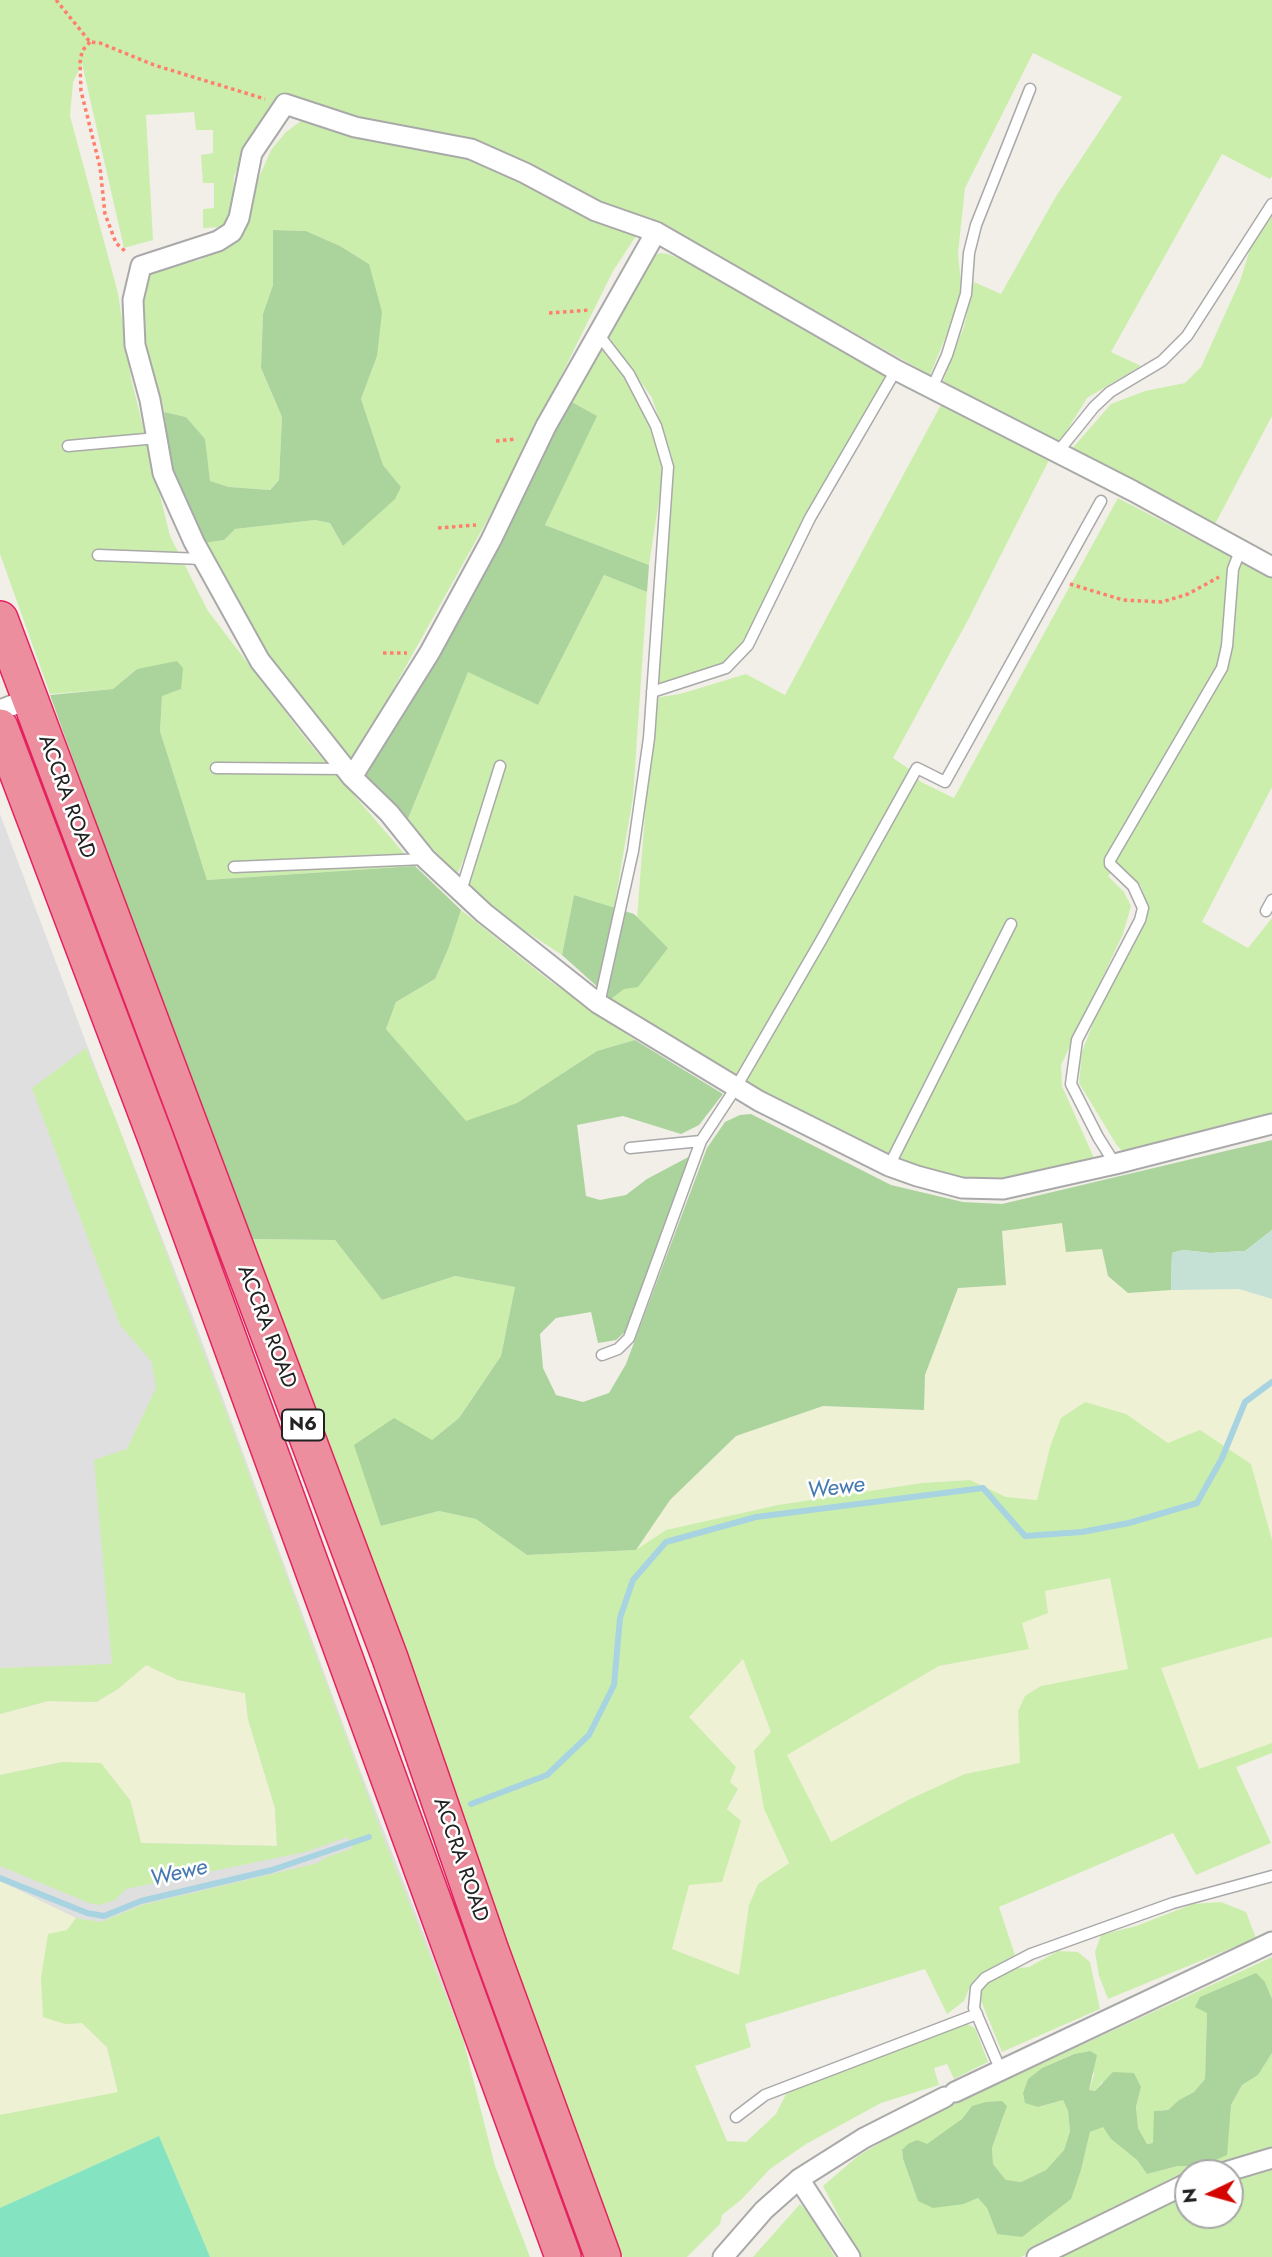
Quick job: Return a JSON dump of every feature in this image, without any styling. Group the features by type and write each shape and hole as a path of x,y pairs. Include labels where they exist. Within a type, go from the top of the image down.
{"highway":[{"name":"ACCRA ROAD","path":"0,619 15,704 390,1658 490,1948 599,2246"},
{"name":"ACCRA ROAD","path":"0,727 156,1139 563,2257"},
{"path":"482,2037 503,2158 539,2257"}],"street":[{"path":"1272,567 1237,560 1133,491 896,370 656,232 596,211 525,173 471,149 355,127 285,104 251,153 239,218 232,232 218,241 141,266 133,300 135,345 158,438 163,473 203,559 260,660 348,773 389,813 426,859 526,948 599,1004 735,1088 889,1166 962,1188 1003,1189 1272,1124"},
{"path":"348,773 427,657 499,524 546,426 656,232"},
{"path":"723,2257 764,2210 799,2179 864,2138 1272,1942"},
{"path":"1244,2166 1272,2158"},
{"path":"799,2179 850,2257"},
{"path":"1037,2257 1174,2190"}],"lane":[{"path":"932,388 947,355 966,294 969,253 976,225 1030,89"},
{"path":"1057,453 1094,407 1110,392 1162,361 1187,337 1272,204"},
{"path":"598,334 629,374 656,426 668,467 649,738 633,851 599,1004"},
{"path":"652,692 726,668 748,645 810,518 896,370"},
{"path":"68,446 158,438"},
{"path":"602,1355 618,1349 629,1338 702,1141 735,1088 917,768 945,782 1101,501"},
{"path":"98,555 203,559"},
{"path":"1115,1164 1071,1084 1077,1040 1140,920 1143,908 1133,886 1110,864 1110,860 1222,668 1237,560"},
{"path":"461,891 500,766"},
{"path":"216,768 348,773"},
{"path":"234,867 426,859"},
{"path":"1266,911 1272,900"},
{"path":"889,1166 1011,924"},
{"path":"631,1148 702,1141"},
{"path":"1001,2070 974,2008 976,1988 985,1978 1031,1954 1173,1903 1272,1876"},
{"path":"736,2117 765,2095 977,2014"}],"path":[{"path":"56,0 90,43"},
{"path":"141,266 117,243 105,214 100,167 81,92 82,51 90,43 100,43 154,65 285,104"},
{"path":"549,313 612,308"},
{"path":"438,527 499,524"},
{"path":"1056,580 1123,600 1162,602 1188,594 1237,560"}],"shaded area":[{"path":"0,814 193,1317 359,1767 461,2029 494,2171 528,2257 0,2257"}],"green space":[{"path":"0,0 1272,0 1272,176 1270,179 1222,154 1111,352 1141,366 1087,398 1058,445 943,381 964,326 974,282 1001,294 1055,198 1122,97 1033,53 965,188 958,253 961,283 958,307 930,375 711,252 500,155 282,98 257,128 234,176 232,216 224,227 203,228 203,209 214,208 214,183 203,183 201,155 213,153 213,130 196,130 194,112 146,115 153,240 124,248 82,64 73,82 70,116 118,293 131,378 170,536 208,611 309,743 415,866 207,880 160,731 162,696 138,668 113,689 50,694 0,554"},
{"path":"312,119 479,159 565,197 636,236 613,271 508,483 376,720 349,763 271,667 204,543 224,540 235,529 315,520 330,523 343,546 401,487 383,465 361,399 377,356 369,264 340,246 306,231 273,230 273,285 263,314 261,368 282,417 279,480 269,490 229,487 210,481 204,439 186,417 164,412 140,319 141,296 149,273 164,267 200,260 222,248 253,191 271,150 286,132 301,121"},
{"path":"1272,216 1272,416 1214,526 1070,451 1111,404 1145,391 1185,383 1201,367 1240,281 1251,246"},
{"path":"273,230 306,231 340,246 369,264 382,312 377,356 361,399 383,465 401,487 395,499 343,546 330,523 315,520 235,529 224,540 204,543 171,465 164,412 186,417 205,439 210,481 229,487 270,490 279,480 282,417 261,368 263,314 273,285"},
{"path":"660,253 690,263 887,376 734,654 716,668 655,689 672,457 652,398 606,333 651,257"},
{"path":"600,344 629,380 651,425 661,459 661,487 649,565 545,525 596,416 570,401"},
{"path":"570,401 597,416 545,525 649,565 647,592 604,575 538,705 468,672 407,821 363,773"},
{"path":"943,401 1049,460 968,620 893,758 921,782 954,798 1118,498 1272,578 1272,787 1202,922 1248,948 1272,918 1272,1115 1127,1152 1116,1144 1079,1083 1082,1052 1097,1013 1144,921 1145,899 1141,886 1119,864 1108,876 1124,892 1131,906 1123,934 1061,1065 1062,1086 1094,1158 994,1182 970,1182 942,1175 842,1134 736,1079 666,1037 611,999 668,948 637,918 654,698 680,694 746,674 785,695"},
{"path":"604,575 647,592 633,797 614,908 574,895 562,955 513,923 467,884 506,762 498,760 487,804 457,875 407,821 468,671 538,705"},
{"path":"177,661 183,668 181,689 162,696 160,731 207,880 415,866 461,910 435,979 396,1002 386,1029 466,1121 517,1103 597,1051 635,1040 723,1094 699,1125 681,1134 623,1116 577,1125 586,1196 600,1200 626,1195 647,1179 694,1154 625,1332 616,1340 598,1343 591,1312 556,1318 540,1334 543,1368 556,1395 583,1402 609,1393 626,1364 707,1148 725,1122 740,1115 751,1114 891,1185 963,1202 1002,1204 1272,1140 1272,1230 1245,1251 1210,1253 1183,1250 1172,1253 1171,1290 1128,1293 1108,1276 1102,1249 1066,1252 1062,1223 1002,1231 1006,1285 958,1288 925,1375 924,1410 823,1406 736,1436 670,1500 636,1550 527,1555 476,1519 439,1511 381,1526 354,1445 394,1418 432,1440 459,1418 501,1356 515,1287 455,1276 382,1300 335,1240 245,1239 50,695 113,689 137,669"},
{"path":"574,895 634,914 668,948 638,987 624,989 611,999 562,955"},
{"path":"461,910 550,981 635,1040 597,1051 517,1103 466,1122 386,1029 396,1002 435,979"},
{"path":"86,1048 115,1117 222,1401 384,1839 463,2039 495,2166 530,2257 210,2257 159,2136 0,2208 0,2115 118,2092 107,2047 82,2023 65,2024 43,2017 41,1978 48,1934 67,1930 76,1918 101,1922 142,1905 318,1863 353,1848 348,1837 305,1852 126,1889 115,1900 100,1905 89,1903 0,1866 0,1775 63,1762 101,1763 130,1800 141,1843 277,1846 275,1808 248,1719 245,1693 178,1680 146,1665 118,1689 96,1702 48,1701 0,1714 0,1668 112,1664 94,1460 127,1449 156,1388 152,1362 120,1325 32,1088"},
{"path":"1062,1223 1102,1249 1108,1276 1128,1293 1176,1289 1239,1289 1272,1299 1272,1540 1251,1464 1168,1443 1126,1414 1050,1447 1037,1500 1006,1497 970,1480 922,1483 778,1505 666,1530 636,1550 670,1500 736,1436 823,1406 924,1410 925,1375 958,1288 1001,1231"},
{"path":"1272,1230 1272,1299 1239,1289 1171,1290 1172,1253 1183,1250 1210,1253 1245,1251"},
{"path":"245,1239 335,1240 382,1300 455,1276 515,1287 501,1356 459,1418 432,1440 381,1526 439,1511 476,1519 527,1555 636,1550 666,1530 778,1505 922,1483 970,1480 1006,1497 1037,1500 1050,1447 1061,1418 1085,1402 1126,1414 1168,1443 1200,1430 1251,1464 1272,1540 1272,1637 1161,1668 1199,1769 1272,1743 1272,1753 1236,1767 1271,1843 1196,1875 1173,1833 999,1907 1015,1955 980,1974 971,1984 964,2001 947,2014 925,1969 745,2024 751,2047 695,2066 727,2141 746,2142 776,2114 788,2090 954,2025 967,2024 975,2028 988,2062 954,2079 947,2064 934,2068 939,2085 881,2103 806,2144 770,2169 741,2200 722,2215 720,2224 687,2257 623,2257","holes":["1110,1578 1128,1669 1041,1686 1025,1696 1018,1711 1020,1763 965,1774 910,1799 831,1842 787,1755 939,1666 1029,1649 1022,1623 1048,1613 1045,1591","743,1659 771,1732 754,1751 764,1809 789,1863 758,1884 749,1905 739,1975 672,1949 689,1885 722,1882 741,1821 727,1809 738,1789 730,1782 736,1767 689,1717"]},
{"path":"1110,1578 1128,1669 1041,1686 1018,1711 1021,1763 965,1774 910,1799 831,1842 786,1754 939,1666 1028,1649 1022,1622 1045,1591"},
{"path":"1272,1637 1272,1743 1199,1769 1161,1668"},
{"path":"743,1658 771,1733 764,1809 789,1863 758,1884 749,1904 740,1976 672,1949 689,1885 738,1790 730,1782 736,1766 688,1717"},
{"path":"146,1665 178,1680 245,1693 248,1719 275,1808 277,1846 141,1843 130,1800 63,1762 0,1775 0,1714 48,1701 96,1702 118,1689"},
{"path":"0,1881 76,1918 68,1930 65,2024 82,2023 107,2047 118,2093 0,2115"},
{"path":"1221,1902 1246,1912 1256,1938 1108,1999 1099,1976 1095,1952 1101,1935 1136,1926 1193,1904"},
{"path":"1058,1951 1078,1952 1090,1962 1100,2009 1002,2052 981,2001 982,1987 995,1976 1011,1969 1029,1967"},
{"path":"1272,1957 1272,1999 1265,1982 1207,2013 1205,2079 1194,2092 1168,2110 1154,2111 1154,2143 1147,2144 1138,2128 1136,2107 1141,2087 1102,2082 1095,2091 1089,2090 1094,2075 1090,2051 1073,2054 1042,2068 1028,2079 1023,2093 1038,2107 1063,2100 1068,2111 1070,2131 1064,2150 1046,2170 1021,2182 1007,2181 993,2164 992,2148 1004,2115 972,2106 949,2130 927,2144 902,2151 918,2201 964,2204 978,2198 987,2208 997,2234 1081,2170 1090,2132 1103,2126 1111,2139 1137,2160 1147,2174 1174,2167 1174,2177 1021,2257 860,2257 823,2186 858,2156 917,2121"},
{"path":"1256,1973 1265,1982 1272,1999 1272,2053 1258,2075 1242,2085 1231,2105 1227,2155 1218,2159 1174,2159 1174,2167 1147,2174 1137,2160 1111,2139 1103,2127 1090,2132 1071,2199 1022,2237 997,2234 987,2208 978,2198 964,2204 933,2208 918,2201 902,2150 917,2140 927,2144 962,2119 972,2106 986,2102 1002,2101 1007,2106 992,2148 993,2164 1006,2180 1021,2182 1046,2170 1064,2150 1070,2131 1068,2111 1063,2100 1038,2107 1025,2103 1023,2093 1028,2079 1042,2068 1074,2054 1090,2051 1097,2055 1089,2090 1095,2091 1113,2072 1134,2073 1141,2087 1136,2107 1138,2128 1147,2144 1153,2143 1154,2111 1168,2110 1194,2092 1205,2079 1207,2013 1195,2007 1200,1997"},
{"path":"1272,2053 1272,2148 1234,2159 1207,2159 1228,2127 1231,2105 1242,2085 1258,2075"},
{"path":"159,2136 210,2257 0,2257 0,2208"},
{"path":"1272,2166 1272,2257 1054,2257 1174,2200 1174,2229 1244,2229 1244,2175"},
{"path":"800,2204 810,2214 835,2257 753,2257"}],"waterway":[{"name":"Wewe","path":"471,1804 547,1775 589,1735 614,1685 620,1618 633,1580 666,1542 756,1517 983,1488 1025,1536 1082,1532 1129,1523 1197,1503 1222,1458 1245,1402 1272,1382"},
{"name":"Wewe","path":"0,1878 87,1913 104,1916 141,1901 272,1870 369,1837"}]}
